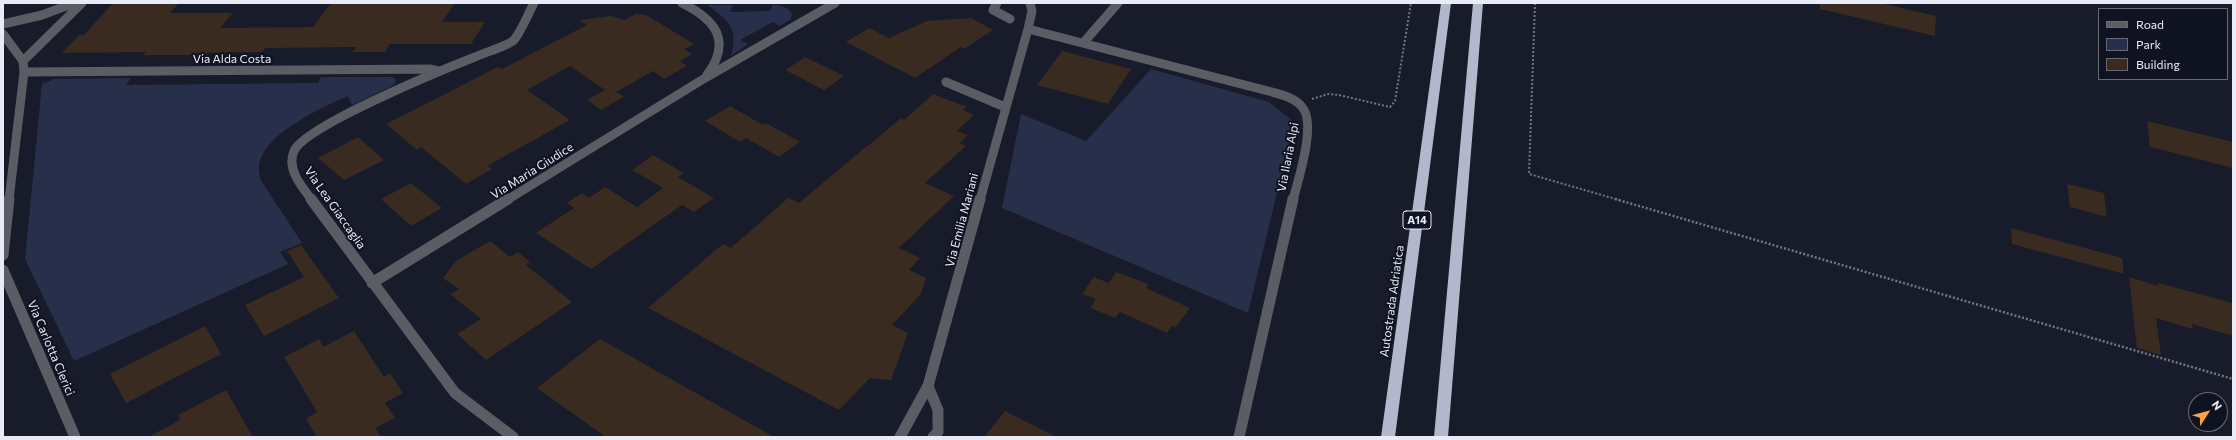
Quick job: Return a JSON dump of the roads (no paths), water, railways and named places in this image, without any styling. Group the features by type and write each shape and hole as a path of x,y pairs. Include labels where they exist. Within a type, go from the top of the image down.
{"highway":[{"name":"Autostrada Adriatica","path":"1388,437 1446,3"},
{"path":"1441,437 1478,3"}],"street":[{"path":"3,24 42,15 74,3"},
{"path":"23,61 82,3"},
{"name":"Via Lea Giaccaglia","path":"513,437 455,393 299,183 292,167 294,151 308,136 328,123 439,71 513,41 534,3"},
{"name":"Via Maria Giudice","path":"682,3 710,21 721,42 716,62 705,78"},
{"name":"Via Maria Giudice","path":"372,283 705,78 835,3"},
{"path":"997,3 993,10 1010,19"},
{"name":"Via Emilia Mariani","path":"900,437 928,386 965,262 1005,107 1028,28 1032,11 1030,3"},
{"path":"1028,28 1084,42 1118,3"},
{"path":"3,34 23,61 24,72 3,255"},
{"name":"Via Ilaria Alpi","path":"1084,42 1272,92 1293,100 1305,109 1310,122 1307,138 1239,437"},
{"name":"Via Alda Costa","path":"24,72 423,69 439,71"},
{"path":"946,82 1005,107"},
{"name":"Via Carlotta Clerici","path":"3,270 75,437"},
{"path":"928,386 938,410 938,432 933,437"}]}
